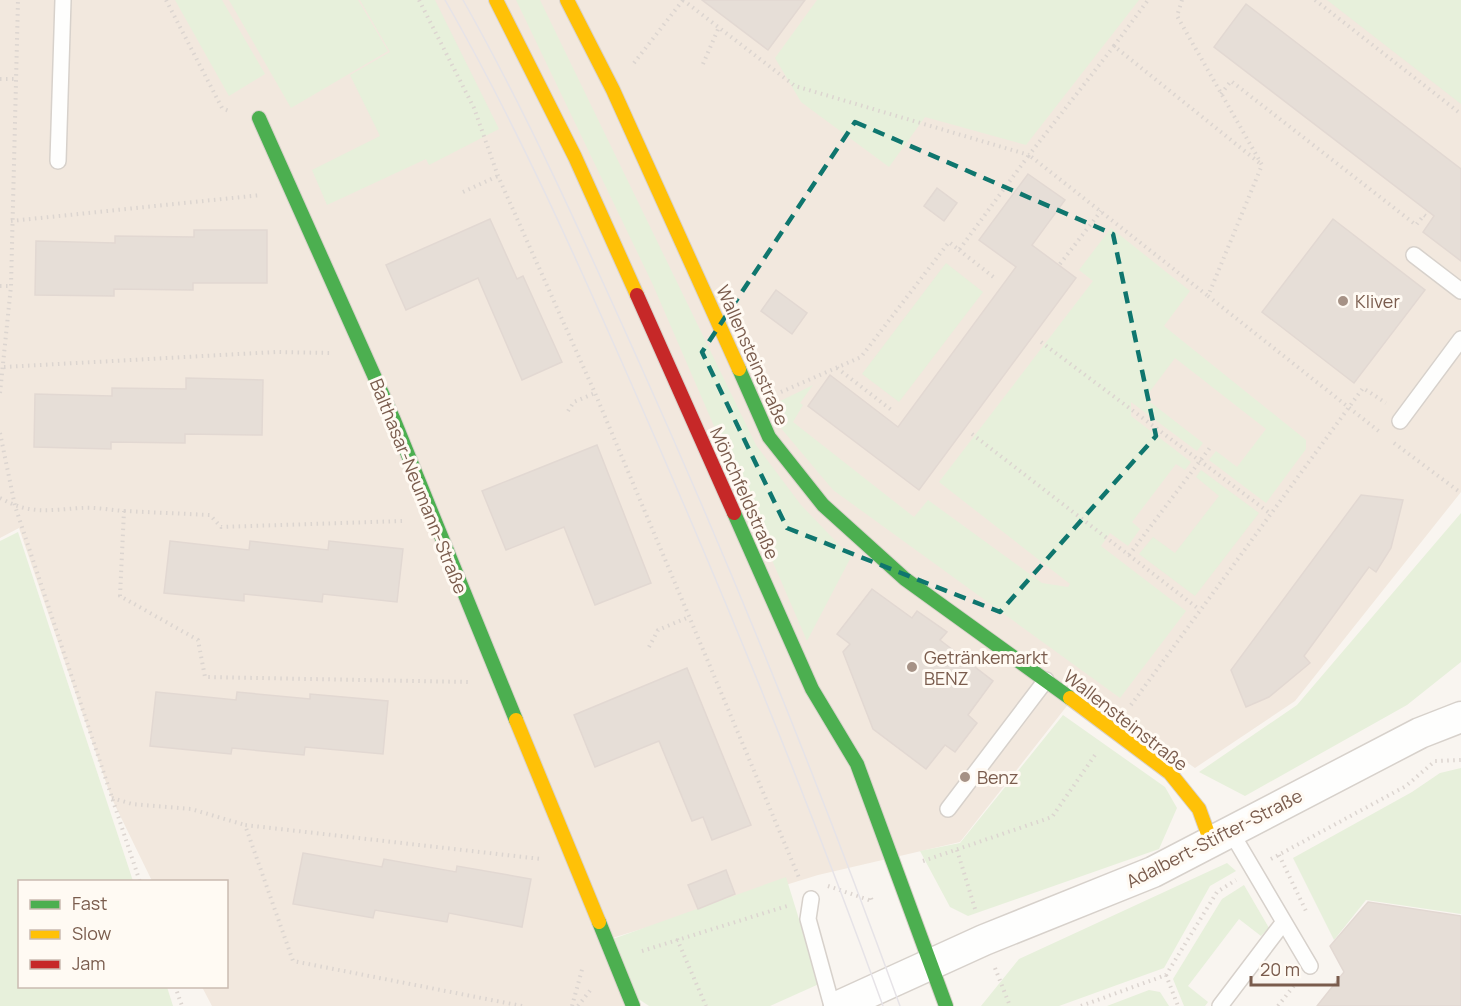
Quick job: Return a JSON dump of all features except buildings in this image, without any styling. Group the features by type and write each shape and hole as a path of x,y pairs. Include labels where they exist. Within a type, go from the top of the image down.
{"street":[{"name":"Mönchfeldstraße","path":"496,0 575,158 812,689 857,764 946,1006"},
{"name":"Wallensteinstraße","path":"567,0 613,90 769,437 823,505 905,579 1113,729 1170,773 1221,837"},
{"name":"Balthasar-Neumann-Straße","path":"259,118 365,354 572,863 633,1006"},
{"name":"Adalbert-Stifter-Straße","path":"930,963 1153,872 1420,733 1461,717"},
{"path":"839,1006 930,963"}],"lane":[{"path":"58,161 63,0"},
{"path":"1414,255 1461,291"},
{"path":"1400,421 1461,339"},
{"path":"948,809 1046,680"},
{"path":"1221,837 1251,870 1310,966"},
{"path":"811,899 807,919 832,1006"},
{"path":"1220,1006 1283,923"}],"path":[{"path":"0,393 11,286 18,0"},
{"path":"166,0 222,108 259,118"},
{"path":"419,0 474,108 498,176 595,393 800,879 811,899 677,939 706,1006"},
{"path":"613,90 683,0 795,86 1029,155 1348,408 1461,493"},
{"path":"959,250 1148,0"},
{"path":"1182,0 1177,16 1262,165"},
{"path":"1315,0 1461,114"},
{"path":"703,64 719,27"},
{"path":"1114,46 1262,165"},
{"path":"0,79 17,79"},
{"path":"1221,94 1231,81 1416,225 1424,215 1428,218"},
{"path":"1208,296 1262,165"},
{"path":"463,192 498,176"},
{"path":"11,221 232,200"},
{"path":"1060,264 1101,211"},
{"path":"754,404 861,357 949,242 996,279"},
{"path":"0,286 11,286"},
{"path":"1041,342 1271,514"},
{"path":"3,367 276,352 365,354"},
{"path":"837,368 894,412"},
{"path":"897,870 1052,817 1113,729 1363,388 1385,404 1389,398"},
{"path":"568,411 573,402 595,393"},
{"path":"0,433 15,506 139,880"},
{"path":"972,434 1200,610"},
{"path":"1129,555 1212,445"},
{"path":"0,498 15,506 39,512 84,508 210,515 221,527 365,523"},
{"path":"124,512 120,596 198,640 205,677 499,683"},
{"path":"649,647 658,630 689,617"},
{"path":"1081,1006 1166,975 1217,892 1251,870 1406,786 1435,761 1461,760"},
{"path":"111,798 132,804 191,809 246,825 572,863"},
{"path":"246,825 293,961 522,1006"},
{"path":"830,894 827,886 872,900 868,891"},
{"path":"1278,1006 1310,966"},
{"path":"1166,975 1178,1006"},
{"path":"175,988 182,1006"}],"highlighted area":[{"path":"855,122 1113,234 1156,436 1000,612 787,528 702,352"}],"shaded area":[{"path":"0,0 1461,0 1461,492 1295,701 1195,768 1081,688 960,842 818,875 609,939 638,1006 212,1006 203,988 228,988 228,880 152,880 111,797 19,528 0,538"}],"green space":[{"path":"175,0 222,0 265,74 229,96"},
{"path":"229,0 358,0 388,51 291,108"},
{"path":"360,0 435,0 499,129 429,165 426,159 327,205 312,170 380,136 350,75 390,52"},
{"path":"516,0 540,0 756,445 801,505 851,557 807,641 653,285"},
{"path":"817,0 1139,0 1026,145 925,117 889,167 801,102 775,58"},
{"path":"1327,0 1461,0 1461,104"},
{"path":"1111,228 1190,291 1164,326 1306,440 1306,449 1266,503 1209,460 1216,451 1237,467 1266,429 1175,358 1145,398 1203,443 1197,451 1131,402 1131,416 1191,462 1185,470 1176,464 1132,522 1140,529 1128,546 1110,533 1101,546 1186,611 1120,698 833,490 780,427 770,406 813,385 800,403 803,405 793,422 914,517 928,500 1042,583 1068,587 1070,584 939,482 1093,281 1079,270"},
{"path":"946,263 983,292 899,402 862,374"},
{"path":"1201,470 1259,513 1195,596 1139,554 1153,537 1175,553 1219,496 1196,477"},
{"path":"1461,513 1461,662 1407,705 1245,796 1199,772 1297,705"},
{"path":"18,532 133,880 18,880 18,988 167,988 173,1006 0,1006 0,541"},
{"path":"1063,715 1165,787 1177,808 1159,849 968,916 950,907 920,851 960,843"},
{"path":"1461,768 1461,914 1366,900 1334,940 1293,858 1412,792 1440,773"},
{"path":"1227,863 1236,871 1210,886 1164,968 1059,1006 981,1006 1019,959"},
{"path":"786,877 819,984 770,1006 649,1006 637,998 610,940"},
{"path":"1244,885 1269,928 1261,936 1239,919 1188,986 1208,1002 1205,1006 1184,1006 1173,979 1222,899"},
{"path":"1149,990 1160,992 1169,1006 1107,1006"}],"tram line":[{"path":"445,0 497,95 545,193 668,468 795,774 883,1006"},
{"path":"463,0 511,89 598,270 709,521 776,682 900,1006"}],"traffic: fast":[{"path":"259,118 393,418 516,720"},
{"path":"739,369 769,437 823,505 905,579 1070,698"},
{"path":"734,513 812,689 857,764 946,1006"},
{"path":"599,922 633,1006"}],"traffic: slow":[{"path":"496,0 575,157 637,295"},
{"path":"567,0 613,90 739,369"},
{"path":"1070,698 1170,773 1199,809 1211,842"},
{"path":"516,720 599,922"}],"traffic: jam":[{"path":"637,295 734,513"}],"place":[{"name":"Kliver","path":"1343,301"},
{"name":"Getränkemarkt BENZ","path":"912,667"},
{"name":"Benz","path":"965,777"}]}
